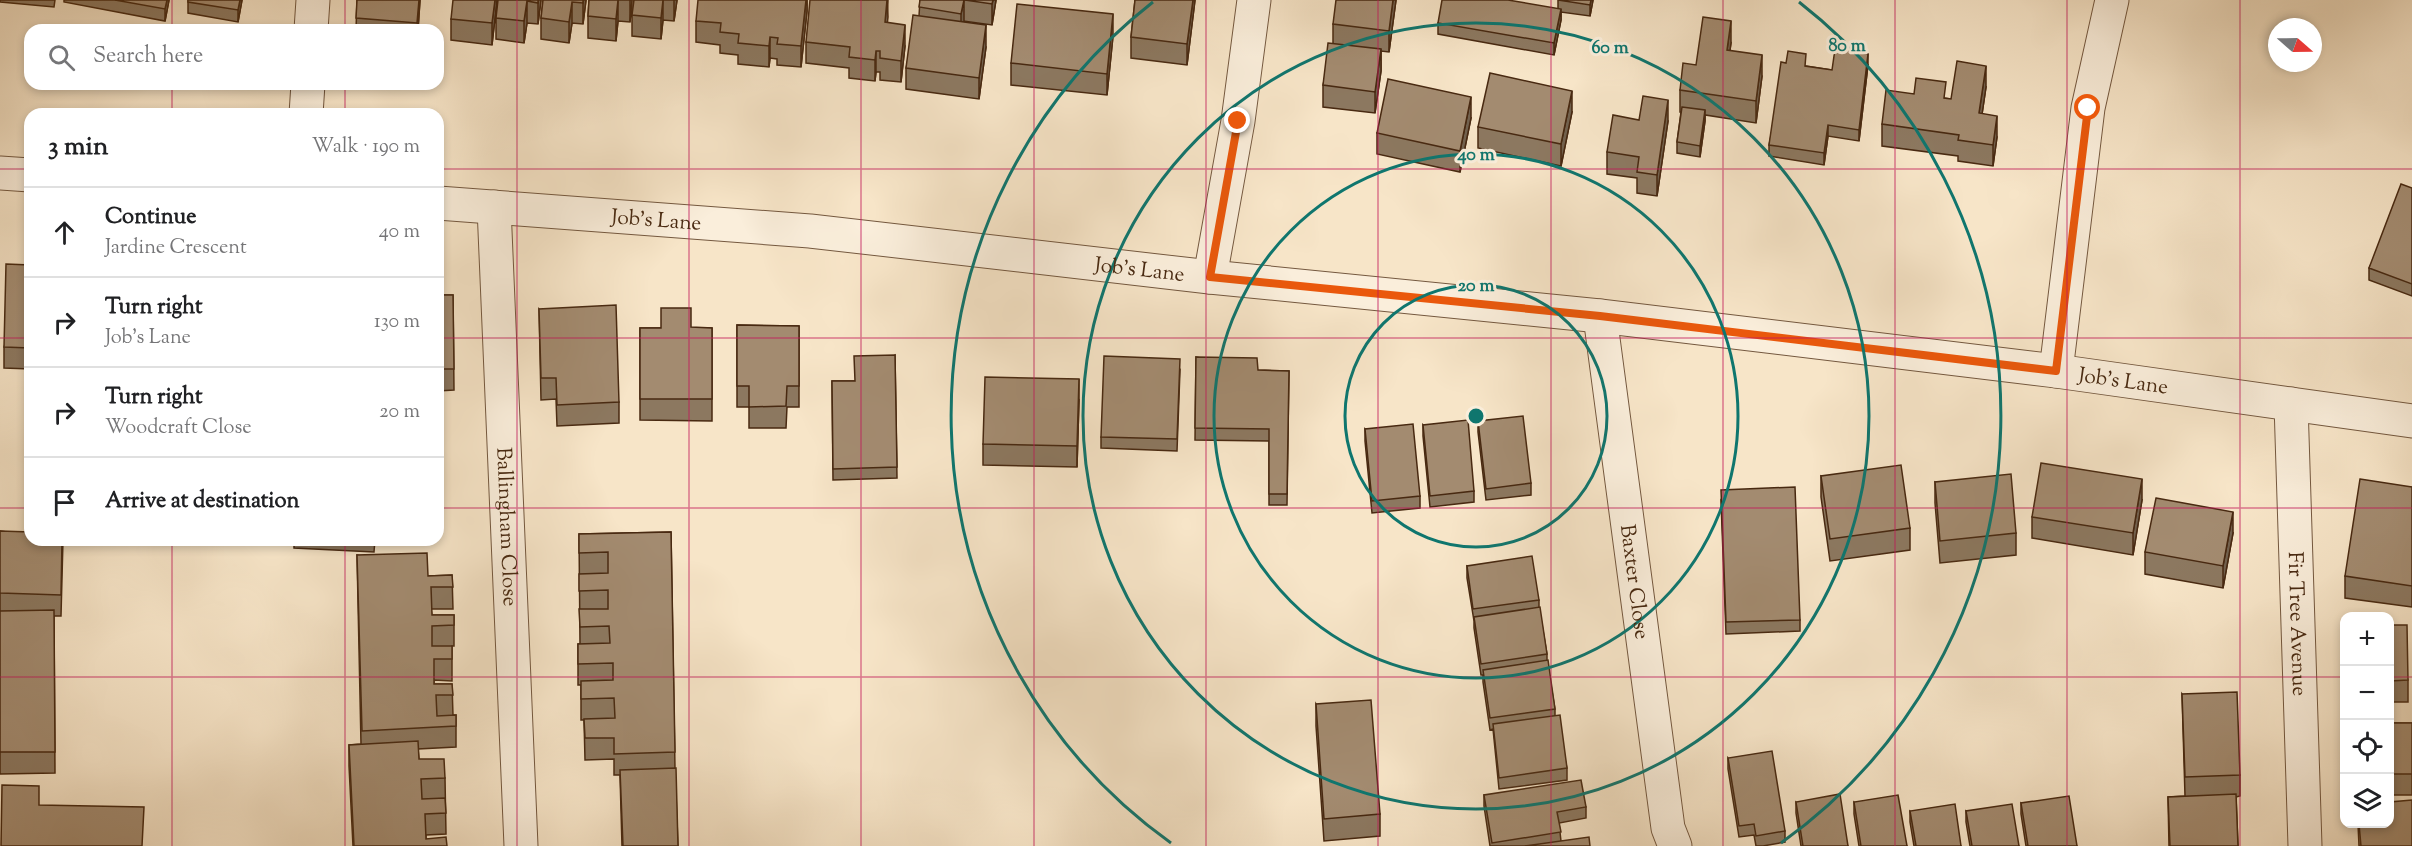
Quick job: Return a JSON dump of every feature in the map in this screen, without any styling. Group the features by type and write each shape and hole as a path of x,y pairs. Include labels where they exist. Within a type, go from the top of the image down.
{"street":[{"path":"311,24 313,0"},
{"path":"1210,277 1238,121 1254,0"},
{"path":"2056,371 2088,108 2112,0"},
{"path":"306,108 308,90"},
{"path":"0,173 24,175"},
{"name":"Job's Lane","path":"444,203 810,231 1210,277 1600,316 2056,371 2412,421"},
{"name":"Ballingham Close","path":"494,207 521,846"},
{"name":"Baxter Close","path":"1600,316 1668,828 1675,846"},
{"name":"Fir Tree Avenue","path":"2291,404 2305,846"}],"building":[{"path":"115,0 167,0 165,9"},
{"path":"188,0 240,0 238,10 188,2"},
{"path":"357,0 419,0 417,23 356,18"},
{"path":"453,0 495,0 492,23 451,19"},
{"path":"498,0 538,0 538,3 527,1 524,21 496,18"},
{"path":"543,0 583,0 583,3 572,2 569,22 541,18"},
{"path":"589,0 618,0 616,19 588,16"},
{"path":"634,0 663,0 661,18 632,15"},
{"path":"698,0 806,0 801,46 777,44 778,38 770,37 769,46 738,43 739,34 720,32 721,23 696,21"},
{"path":"810,0 887,0 885,22 905,25 901,61 880,58 880,51 876,51 875,60 849,57 850,47 806,42"},
{"path":"920,0 964,0 961,14 919,7"},
{"path":"965,0 993,0 992,4"},
{"path":"1135,0 1193,0 1187,44 1131,37"},
{"path":"1336,0 1393,0 1389,31 1333,24"},
{"path":"1442,0 1508,0 1561,9 1554,43 1438,23"},
{"path":"1558,0 1591,0 1590,5"},
{"path":"1017,4 1113,14 1107,74 1011,63"},
{"path":"913,15 986,25 979,78 906,68"},
{"path":"1703,17 1731,21 1727,50 1762,55 1756,101 1680,90 1683,63 1696,65"},
{"path":"1328,43 1381,49 1375,92 1323,85"},
{"path":"1835,49 1868,54 1859,130 1828,125 1824,153 1769,145 1781,62 1786,63 1788,51 1806,54 1805,66 1832,70"},
{"path":"1957,61 1986,66 1979,113 1997,116 1993,145 1958,140 1959,135 1882,124 1886,90 1914,94 1916,78 1946,82 1944,98 1951,99"},
{"path":"1490,73 1572,91 1561,144 1478,127"},
{"path":"1388,79 1471,97 1460,151 1377,133"},
{"path":"1643,96 1668,100 1657,175 1637,172 1639,157 1607,152 1613,115 1639,120"},
{"path":"1682,107 1705,110 1700,146 1677,142"},
{"path":"2401,184 2412,188 2412,284 2369,268"},
{"path":"6,264 24,265 24,348 4,347"},
{"path":"444,295 453,295 454,369 444,369"},
{"path":"616,305 619,402 557,405 556,378 541,378 539,309"},
{"path":"661,308 691,308 691,327 712,328 712,399 640,399 640,328 661,328"},
{"path":"737,325 799,326 799,386 787,386 786,406 749,407 749,386 737,386"},
{"path":"895,355 897,467 833,469 832,381 855,381 854,356"},
{"path":"1104,356 1180,359 1177,439 1101,437"},
{"path":"1196,357 1257,358 1258,370 1289,371 1287,494 1269,494 1269,429 1195,428"},
{"path":"985,377 1079,379 1077,446 983,444"},
{"path":"1523,416 1531,483 1486,489 1478,421"},
{"path":"1468,420 1474,491 1430,496 1423,425"},
{"path":"1413,424 1420,496 1372,501 1365,429"},
{"path":"2041,463 2142,479 2133,533 2032,517"},
{"path":"1901,465 1910,528 1830,539 1821,476"},
{"path":"2011,474 2016,533 1940,541 1935,482"},
{"path":"2360,479 2412,487 2412,586 2345,576"},
{"path":"1795,487 1800,620 1726,622 1721,490"},
{"path":"2156,498 2233,512 2223,566 2145,552"},
{"path":"0,531 24,532 24,546 62,546 61,595 0,593"},
{"path":"671,532 675,752 614,754 614,738 585,738 584,719 615,718 614,698 581,699 581,681 613,680 613,663 578,664 578,644 610,643 609,626 580,627 579,609 608,609 608,590 579,591 579,574 608,573 608,552 579,553 579,534"},
{"path":"427,553 428,576 452,575 453,587 431,587 432,615 454,615 454,625 432,626 432,646 452,646 452,659 434,659 434,684 452,684 453,695 436,695 437,716 456,715 456,726 362,731 357,555"},
{"path":"1532,556 1539,600 1473,609 1467,566"},
{"path":"1540,607 1547,654 1481,664 1474,617"},
{"path":"54,610 55,752 0,752 0,611"},
{"path":"2394,625 2407,625 2408,680 2394,681"},
{"path":"1548,660 1555,709 1490,718 1483,670"},
{"path":"2237,692 2240,775 2185,777 2182,694"},
{"path":"1371,700 1380,814 1324,819 1316,704"},
{"path":"1560,715 1567,768 1499,778 1493,724"},
{"path":"2394,723 2412,723 2412,774 2394,774"},
{"path":"418,741 419,759 444,759 445,778 421,779 422,799 445,798 446,813 425,814 426,839 446,837 447,846 354,846 349,745"},
{"path":"1772,751 1785,831 1756,836 1754,824 1739,826 1728,758"},
{"path":"676,768 678,846 623,846 620,770"},
{"path":"1581,780 1586,807 1557,812 1561,832 1492,843 1484,795"},
{"path":"2,785 39,786 39,805 144,807 142,846 1,846"},
{"path":"1840,794 1848,846 1803,846 1796,802"},
{"path":"2236,794 2238,846 2170,846 2168,797"},
{"path":"1898,795 1907,846 1861,846 1854,802"},
{"path":"2069,796 2077,846 2028,846 2021,803"},
{"path":"2412,800 2412,846 2361,846 2359,828 2394,828 2394,802"},
{"path":"1955,804 1961,846 1916,846 1910,811"},
{"path":"2012,804 2019,846 1972,846 1966,811"},
{"path":"1589,837 1590,846 1525,846"}],"route":[{"path":"1238,121 1210,277 1600,316 2056,371 2088,108"}]}
